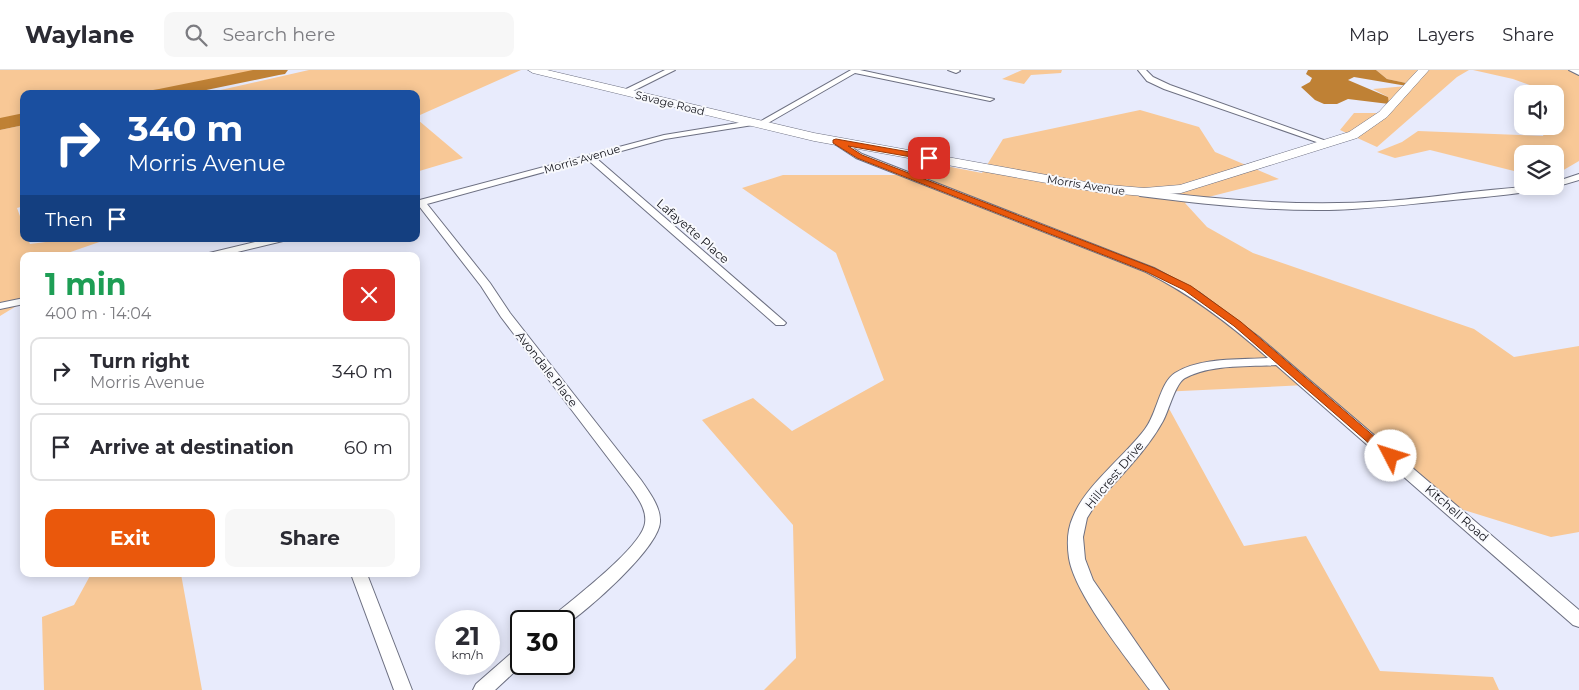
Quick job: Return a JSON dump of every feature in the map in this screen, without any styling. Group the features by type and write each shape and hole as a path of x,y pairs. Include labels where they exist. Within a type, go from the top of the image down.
{"street":[{"name":"Savage Road","path":"533,70 807,136"},
{"path":"624,92 671,70"},
{"path":"1142,70 1150,79 1162,85 1328,143"},
{"name":"Morris Avenue","path":"807,136 1097,188 1126,192 1160,192 1194,186 1353,135 1386,114 1424,70"},
{"path":"1573,70 1579,73"},
{"path":"754,124 855,71 990,99"},
{"name":"Morris Avenue","path":"420,204 664,137 754,124"},
{"name":"Kitchell Road","path":"836,141 860,156 1166,277 1206,300 1237,324 1579,620"},
{"name":"Lafayette Place","path":"590,157 780,323"},
{"path":"1564,181 1579,177"},
{"path":"1126,192 1221,203 1327,207 1396,204 1514,192"},
{"name":"Avondale Place","path":"420,205 486,285 505,315 636,484 650,508 652,525 644,541 610,576 571,610"},
{"path":"240,252 270,242"},
{"path":"0,306 20,302"},
{"name":"Hillcrest Drive","path":"1160,690 1115,628 1086,583 1077,559 1076,537 1080,518 1090,501 1152,432 1172,383 1179,376 1200,367 1279,361"},
{"path":"360,577 403,690"},
{"path":"482,690 510,665"}],"shaded area":[{"path":"0,70 256,70 162,90 20,90 20,116 0,119"},
{"path":"309,70 521,70 420,115 420,90 221,90"},
{"path":"1022,70 1062,70 1061,73 1031,75 1024,84 1002,79"},
{"path":"1308,70 1376,70 1387,79 1406,83 1407,86 1354,77 1348,80 1388,97 1389,104 1348,99 1337,104 1324,104 1315,100 1301,87 1310,82 1312,78 1306,74"},
{"path":"1376,70 1469,70 1457,77 1377,147 1340,130 1354,113 1388,113 1388,97 1373,89 1407,86 1406,83 1387,79"},
{"path":"1473,70 1579,70 1579,161 1564,170 1564,145 1514,145 1514,171 1430,150 1395,158 1377,152 1402,142 1418,131 1543,136 1564,135 1564,85 1530,85 1513,79"},
{"path":"1140,110 1199,127 1215,152 1279,179 1185,203 1207,227 1253,253 1474,329 1514,357 1579,346 1579,532 1551,537 1451,506 1306,385 1160,392 1244,546 1306,536 1380,671 1493,677 1499,690 764,690 796,658 793,525 702,420 753,398 792,431 884,380 836,253 742,188 783,175 906,175 925,162 982,173 1003,139"},
{"path":"420,122 463,158 420,171"},
{"path":"20,126 20,207 17,208 20,216 20,242 29,242 30,244 46,242 99,242 71,252 20,252 20,304 0,316 0,130"},
{"path":"89,577 182,577 202,690 44,690 42,617 74,605"}],"waterway":[{"path":"179,90 279,70"},
{"path":"0,124 20,120"}],"route":[{"path":"929,158 836,141 860,156 1150,270 1187,288 1237,324 1391,456"}]}
